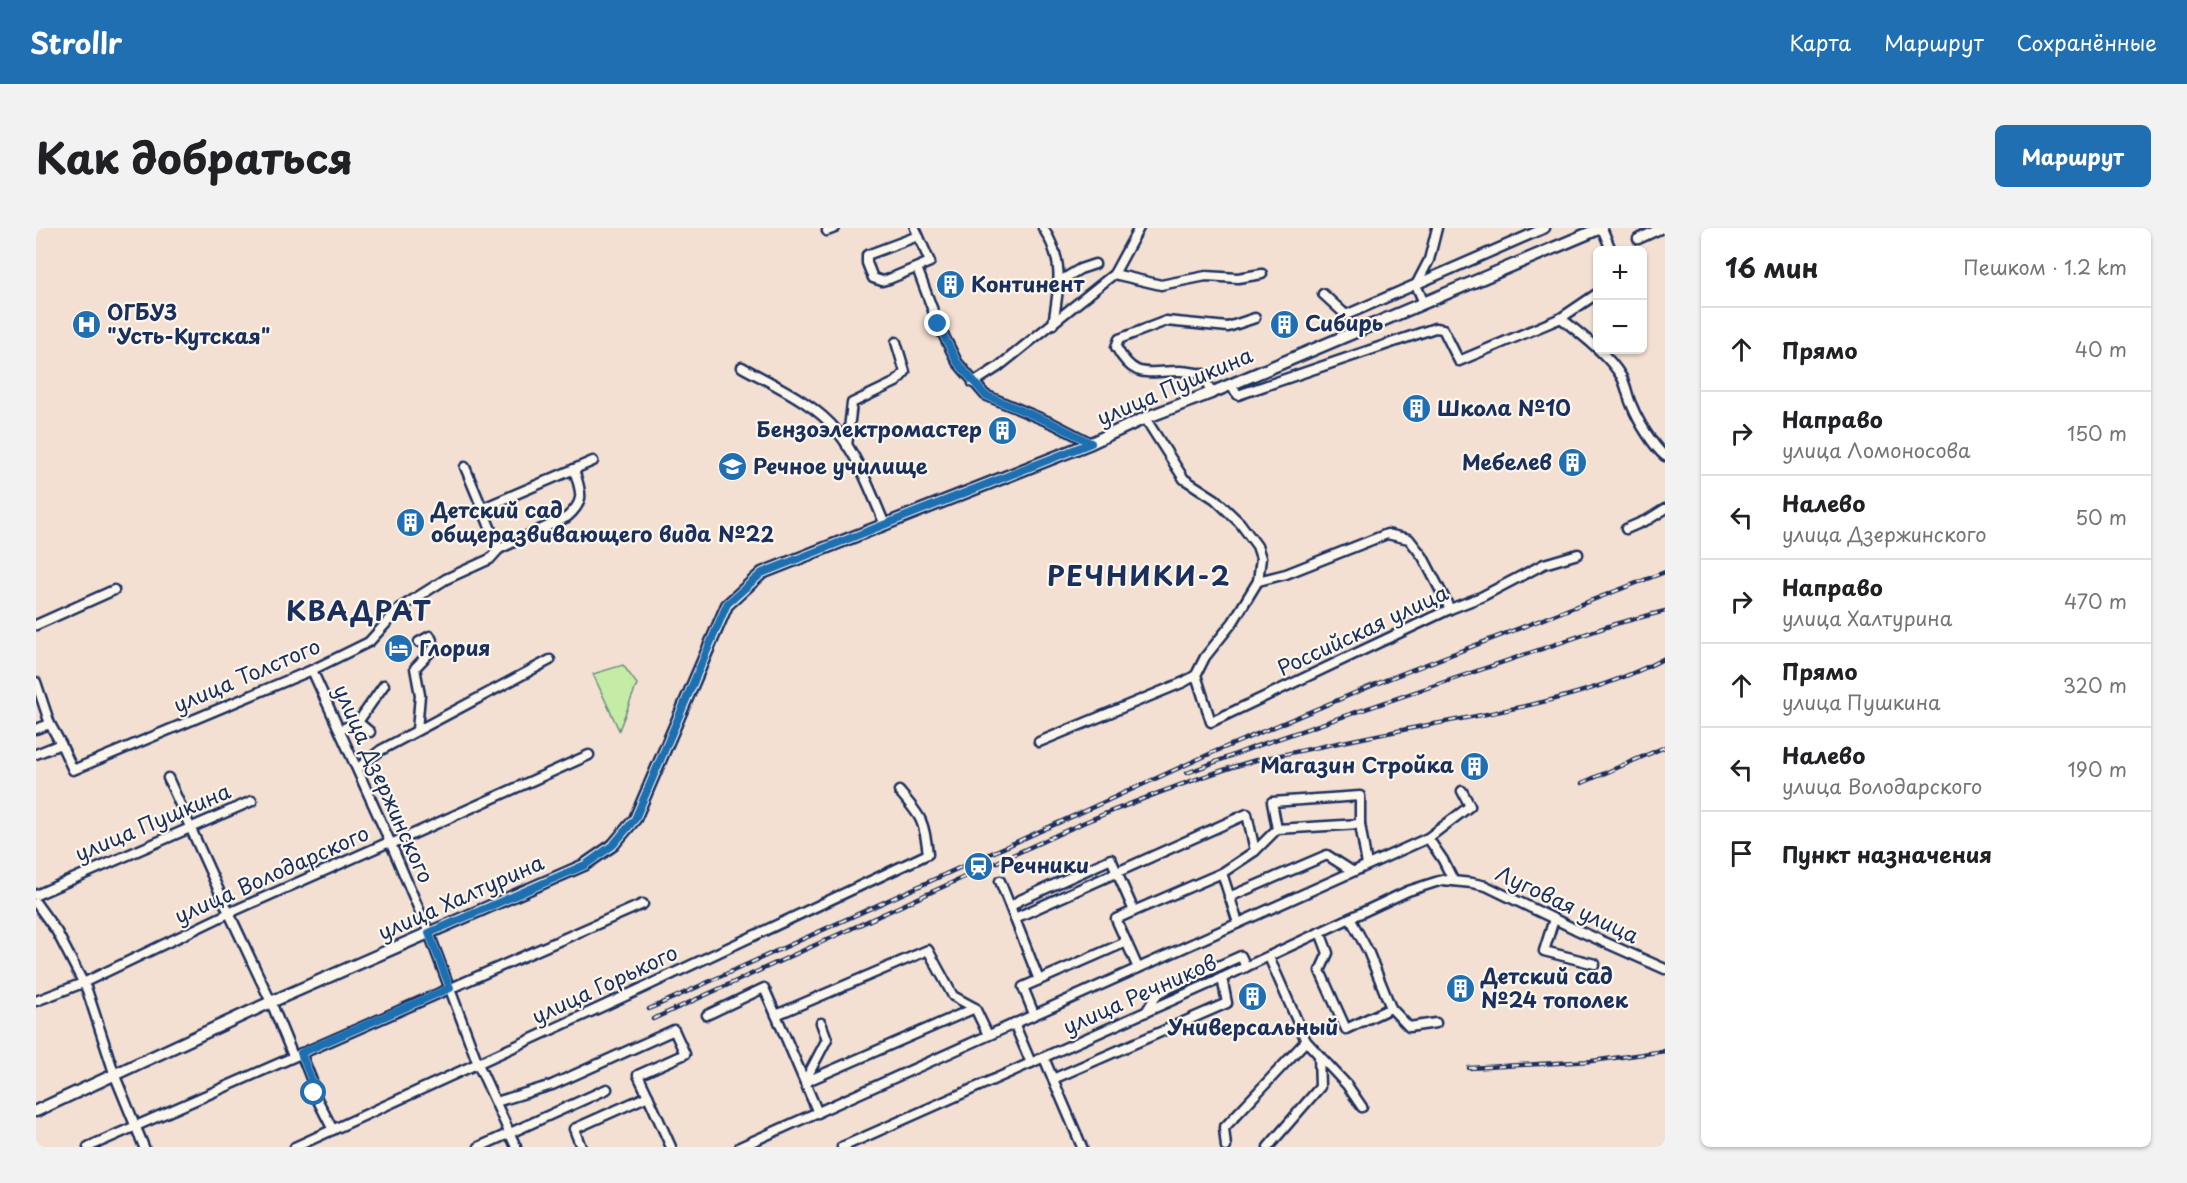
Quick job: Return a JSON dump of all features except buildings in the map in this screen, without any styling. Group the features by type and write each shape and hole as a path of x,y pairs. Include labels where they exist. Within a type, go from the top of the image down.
{"main road":[{"name":"улица Пушкина","path":"762,573 1091,443 1145,418 1230,386 1601,228"},
{"name":"улица Халтурина","path":"36,1111 271,1002 585,865 613,845 635,819 727,604 762,573"}],"street":[{"path":"1043,228 1056,253 1060,281 1053,324"},
{"path":"972,383 998,367 1114,274 1139,228"},
{"path":"1416,285 1430,260 1437,228"},
{"path":"1323,294 1346,315 1545,228"},
{"path":"1601,228 1609,246"},
{"path":"1638,239 1662,228"},
{"path":"916,232 930,262 917,267 889,279 876,280 872,277 867,258 872,252 916,232"},
{"path":"1060,281 1080,269 1095,264"},
{"path":"917,267 938,324 957,362 972,383 985,395 1054,424 1091,443"},
{"path":"1114,274 1161,285 1206,276 1238,278 1262,274"},
{"path":"1416,285 1424,303"},
{"path":"1230,386 1238,395 1435,328 1443,329 1459,362 1561,318 1593,297"},
{"path":"1211,393 1203,374 1180,371 1153,374 1137,371 1124,362 1116,347 1119,339 1166,321 1228,327 1255,318"},
{"path":"1561,318 1604,355 1619,373 1627,388 1631,406 1655,447 1665,456"},
{"path":"847,446 852,403 896,382 905,372 896,342"},
{"path":"742,367 807,404 836,429 861,468 885,525"},
{"path":"1039,742 1196,675 1205,657 1233,622 1258,581 1261,558 1257,546 1240,523 1215,499 1184,479 1145,418"},
{"path":"481,508 593,461"},
{"path":"465,466 499,549"},
{"name":"улица Толстого","path":"60,744 73,770 312,670 369,642 399,608 447,579 490,559 499,549 567,517 577,508 582,496 574,469"},
{"path":"1626,529 1665,509"},
{"path":"1258,581 1286,574 1387,534 1409,539 1423,557 1450,609"},
{"name":"Российская улица","path":"1196,675 1210,722 1480,597 1544,564 1578,554"},
{"path":"36,624 114,590"},
{"path":"417,730 420,695 415,668 435,646 430,636 419,642"},
{"path":"358,768 381,750 550,660"},
{"name":"улица Дзержинского","path":"312,670 391,844 429,933 478,1064 516,1147"},
{"path":"36,682 50,724 60,744 36,754"},
{"path":"340,730 358,722 384,685"},
{"path":"358,722 370,732"},
{"path":"36,729 50,724"},
{"name":"улица Володарского","path":"36,1001 83,983 229,913 387,843 391,844 589,755"},
{"path":"168,778 229,913 312,1081 314,1093 333,1130"},
{"name":"улица Горького","path":"295,1147 928,854 925,826 920,815 899,791"},
{"path":"740,1147 1428,838 1470,806 1462,791"},
{"path":"1277,828 1272,802 1360,796 1360,824 1367,865"},
{"name":"улица Пушкина","path":"36,895 252,801"},
{"path":"1015,918 1247,814 1255,851"},
{"path":"1138,968 1116,919 1222,873 1255,851 1277,828 1360,824"},
{"path":"1428,838 1453,880"},
{"path":"1229,897 1327,855 1352,872"},
{"path":"1011,907 1111,859 1134,911"},
{"path":"1222,873 1238,923"},
{"name":"улица Речников","path":"842,1147 854,1144 1427,884 1453,880"},
{"name":"Луговая улица","path":"1453,880 1486,886 1665,969"},
{"path":"1000,881 1039,980"},
{"path":"36,903 57,933 83,983 115,1076 144,1147"},
{"path":"88,1147 643,904"},
{"path":"1350,918 1368,951 1391,1008 1409,1027 1436,1023"},
{"path":"1554,919 1544,951 1595,964"},
{"path":"1320,933 1328,953 1320,971 1346,1029 1391,1008"},
{"path":"1034,1014 1023,987 1126,942"},
{"path":"776,1015 928,950 954,996 975,1008 988,1035"},
{"path":"1146,1012 1158,993 1179,983 1241,956 1246,967"},
{"path":"1269,957 1306,1041 1347,1085 1362,1107"},
{"path":"1053,1079 1227,1003 1222,978"},
{"path":"707,1015 764,988 818,1113"},
{"path":"805,1082 975,1008"},
{"path":"805,1082 827,1039 821,1023"},
{"path":"1014,1023 1031,1063"},
{"path":"496,1102 552,1085 674,1030 685,1054 638,1075 670,1145 660,1147"},
{"path":"1226,1147 1224,1128 1306,1041"},
{"path":"1268,1147 1320,1087 1319,1055"},
{"path":"1044,1058 1082,1147"},
{"path":"479,1147 607,1089"},
{"path":"582,1147 574,1129 648,1096"}],"green space":[{"path":"623,665 637,684 619,730 593,674"}],"railway":[{"path":"649,1009 1214,752 1388,679 1665,572"},
{"path":"1187,773 1254,747 1615,624 1665,611"},
{"path":"653,1019 1085,822 1191,781 1256,760 1552,700 1610,682 1665,658"},
{"path":"1582,783 1665,747"},
{"path":"1469,1068 1592,1061 1665,1051"}],"place":[{"name":"Континент","path":"950,285"},
{"name":"Сибирь","path":"1284,324"},
{"name":"ОГБУЗ \"Усть-Кутская\"","path":"86,325"},
{"name":"Школа №10","path":"1416,409"},
{"name":"Бензоэлектромастер","path":"1003,430"},
{"name":"Мебелев","path":"1573,463"},
{"name":"Речное училище","path":"732,467"},
{"name":"Детский сад общеразвивающего вида №22","path":"410,523"},
{"name":"Глория","path":"398,649"},
{"name":"Магазин Стройка","path":"1475,766"},
{"name":"Речники","path":"979,866"},
{"name":"Детский сад №24 тополек","path":"1460,989"},
{"name":"Универсальный","path":"1253,997"}],"district":[{"name":"РЕЧНИКИ-2","path":"1139,577"},
{"name":"КВАДРАТ","path":"359,612"}],"route":[{"path":"314,1093 312,1081 301,1053 450,988 429,933 585,865 613,845 635,819 727,604 762,573 1091,443 1054,424 985,395 972,383 957,362 938,324"}]}
